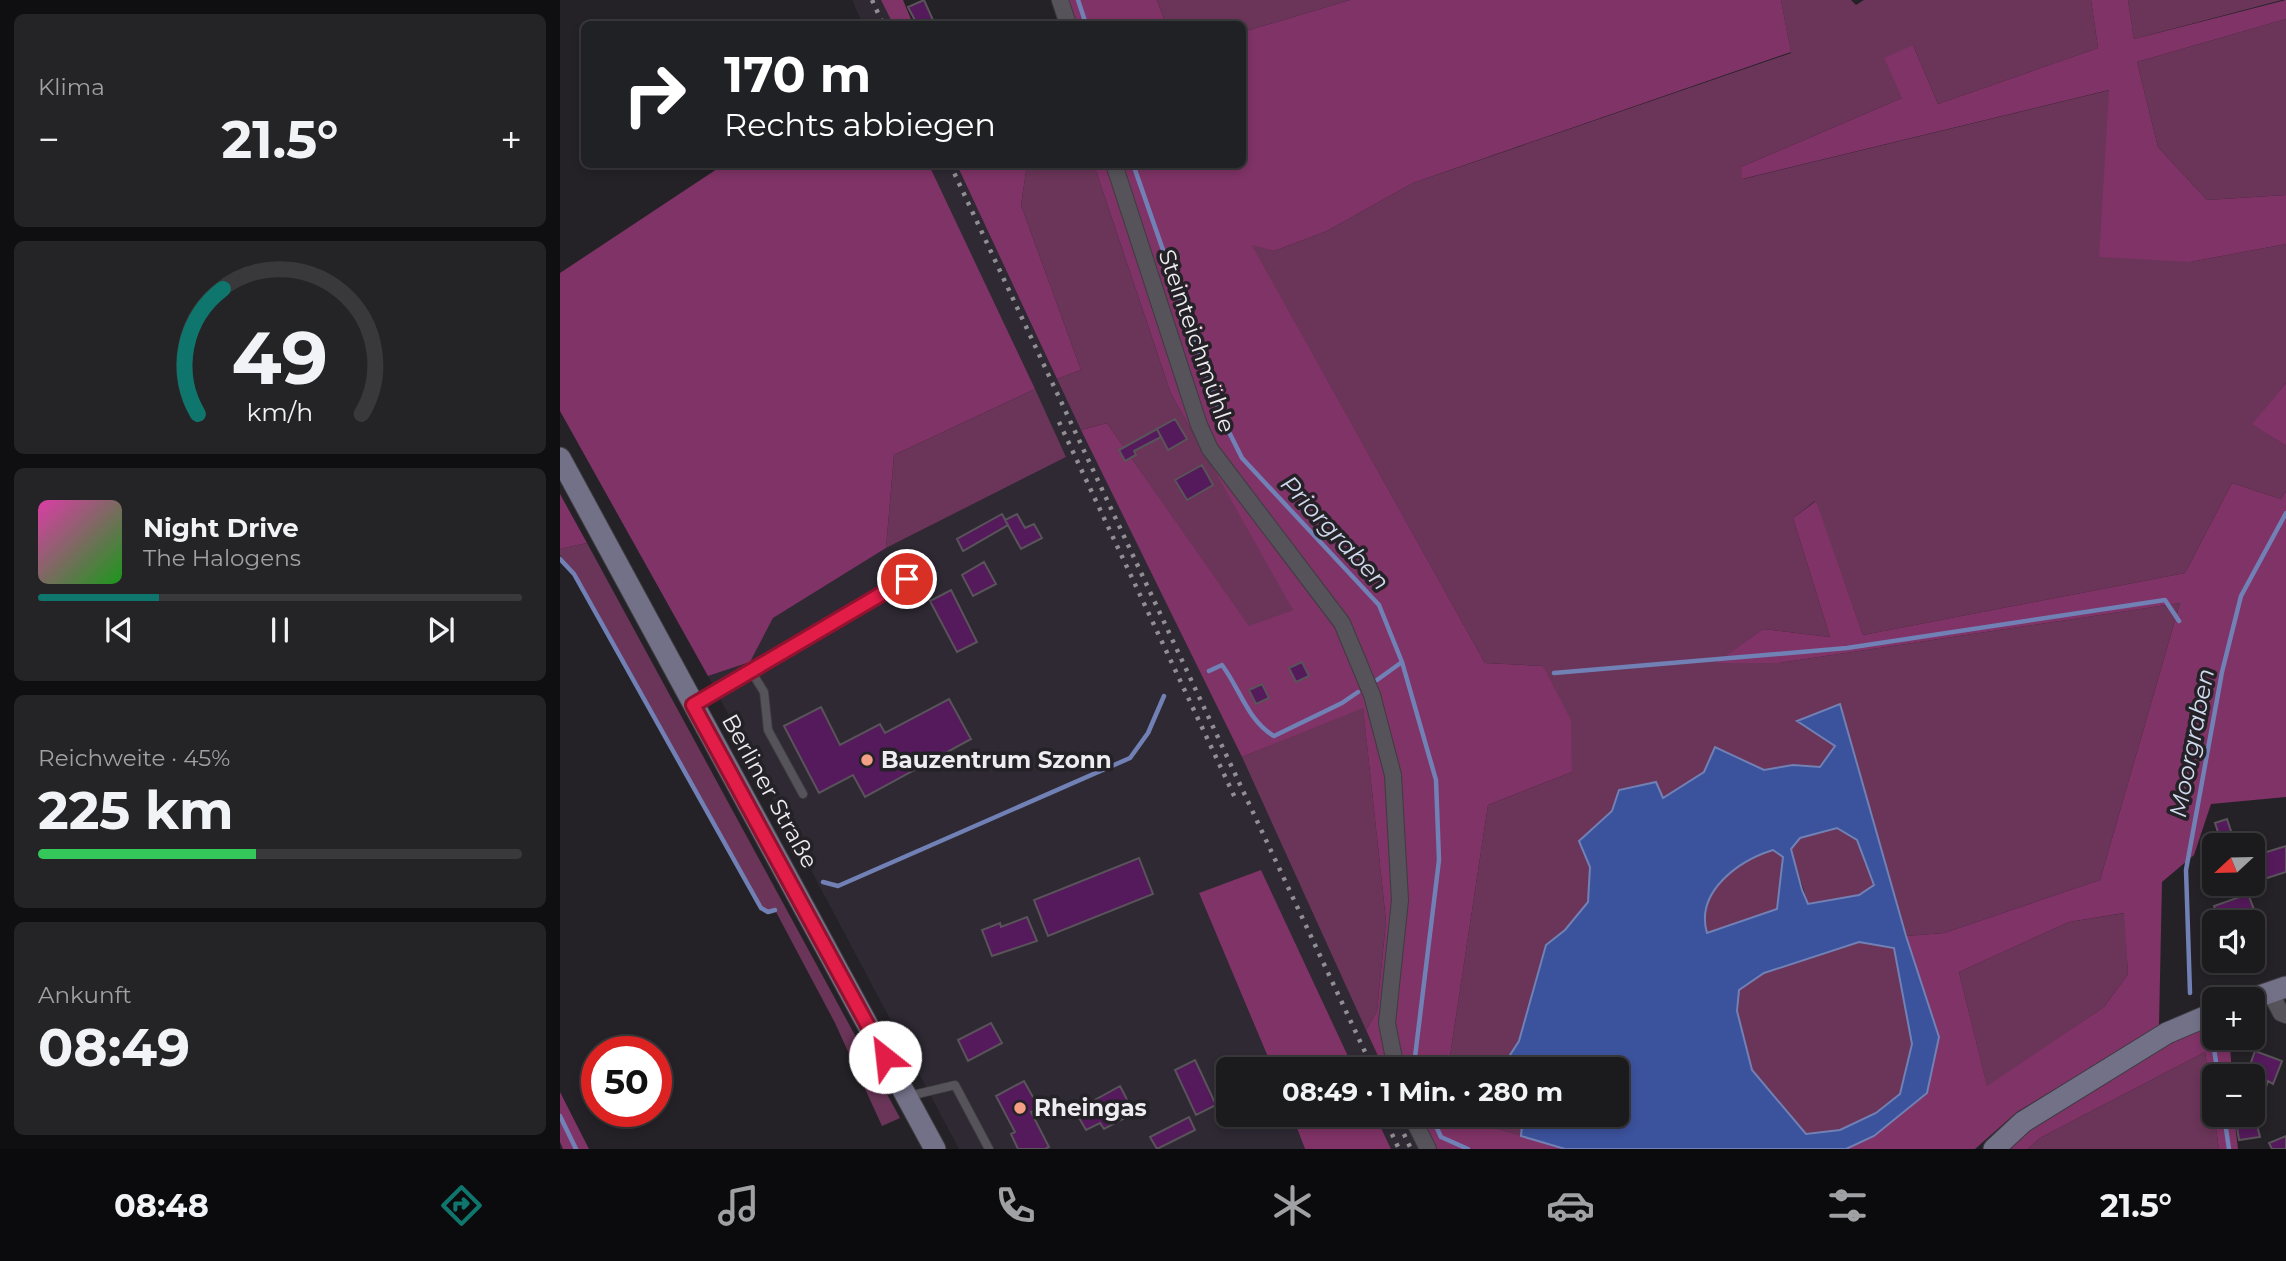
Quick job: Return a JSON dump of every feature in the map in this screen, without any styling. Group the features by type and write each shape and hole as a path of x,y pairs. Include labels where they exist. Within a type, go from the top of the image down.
{"main road":[{"name":"Berliner Straße","path":"560,458 936,1149"},
{"path":"1994,1149 2023,1122 2167,1033 2202,1018"}],"street":[{"path":"1060,0 1067,21"},
{"name":"Steinteichmühle","path":"1115,168 1195,412 1210,449 1342,623 1372,695 1393,775 1400,900 1387,1023 1394,1057"},
{"path":"2269,993 2281,1013 2286,1016"},
{"path":"1417,1127 1428,1149"}],"lane":[{"path":"693,705 907,579"},
{"path":"751,671 764,692 768,730 803,794"},
{"path":"907,1097 955,1085 989,1149"}],"shaded area":[{"path":"852,0 881,0 892,21 862,21"},
{"path":"881,0 903,0 912,21 892,21"},
{"path":"1051,0 1157,0 1165,21 1058,21"},
{"path":"1157,0 1350,0 1246,31 1246,21 1165,21"},
{"path":"1350,0 1781,0 1791,52 1413,183 1327,231 1274,251 1252,245 1485,663 1543,666 1571,720 1572,772 1488,805 1451,1057 1378,1057 1366,1030 1377,1011 1386,921 1363,708 1242,757 1081,430 1107,423 1249,626 1293,610 1171,394 1095,168 1246,168 1246,31"},
{"path":"1781,0 1851,0 1856,5 1864,0 2091,0 2098,48 1938,104 1913,45 1902,98 1741,167 1743,179 2110,90 2190,262 2286,244 2286,383 2253,424 2286,446 2286,491 2281,499 2232,483 2185,573 1863,635 1815,501 1793,518 1830,637 1763,629 1717,663 1779,663 2180,603 2100,880 1944,933 1906,936 1840,705 1797,722 1835,746 1819,767 1793,765 1764,770 1716,747 1704,772 1662,799 1619,791 1612,811 1579,841 1590,867 1588,902 1565,930 1546,946 1519,1041 1509,1057 1451,1057 1488,805 1572,772 1543,666 1485,663 1251,244 1274,251 1327,231 1413,183 1791,53"},
{"path":"2091,0 2128,0 2134,39 2286,0 2286,19 2137,62 2158,147 2207,200 2286,195 2286,244 2190,262 2099,257 2109,90 1742,179 1741,167 1902,98 1884,58 1913,45 1938,104 2098,48"},
{"path":"2128,0 2282,0 2134,39"},
{"path":"2286,19 2286,195 2207,200 2158,147 2137,62"},
{"path":"718,168 930,168 1035,389 894,455 886,548 773,618 750,662 708,676 560,411 560,273"},
{"path":"930,168 958,168 1057,379 1242,757 1379,1057 1348,1057 1261,871 1199,893 1268,1057 1216,1057 1216,1127 1297,1127 1305,1149 959,1149 708,676 750,662 773,618 886,548 1066,457"},
{"path":"958,168 1027,168 1021,205 1081,370 1057,379"},
{"path":"1027,168 1095,168 1171,394 1294,610 1249,627 1107,423 1081,430 1057,379 1081,370 1021,205"},
{"path":"2286,383 2286,446 2252,424"},
{"path":"1035,389 1066,457 886,548 894,455"},
{"path":"2232,483 2281,499 2286,491 2286,797 2211,804 2194,855 2162,882 2159,1026 2017,1112 1975,1149 1846,1149 1874,1136 1939,1037 1906,936 1944,933 2100,880 2180,603 1779,663 1716,663 1763,629 1830,637 1793,518 1816,501 1863,635 2185,573","holes":["2124,913 2128,974 2104,1007 1987,1086 1959,972 2069,922"]},
{"path":"560,494 587,543 560,549"},
{"path":"587,543 900,1118 882,1126 835,1023 775,910 768,912 761,908 574,575 560,555 560,549"},
{"path":"1363,707 1386,921 1377,1011 1366,1030 1242,757"},
{"path":"1837,827 1857,840 1874,885 1859,895 1808,904 1791,849 1800,838"},
{"path":"1773,850 1783,856 1777,909 1707,933 1707,904 1713,892 1746,862"},
{"path":"1261,870 1348,1057 1268,1057 1199,893"},
{"path":"2125,913 2128,974 2104,1007 1987,1087 1959,972 2069,922"},
{"path":"1859,942 1894,948 1912,1044 1900,1094 1876,1113 1840,1130 1806,1134 1752,1070 1737,1011 1739,990 1764,973"},
{"path":"2202,1029 2202,1050 2230,1050 2231,1064 2207,1064 2205,1052 2040,1138 2028,1149 2006,1149 2029,1128 2164,1047"},
{"path":"2205,1052 2207,1064 2202,1064 2202,1127 2216,1127 2219,1149 2028,1149 2040,1138"},
{"path":"560,1092 589,1149 563,1149 560,1142"},
{"path":"1297,1127 1381,1127 1391,1149 1305,1149"},
{"path":"1381,1127 1412,1127 1422,1149 1391,1149"},
{"path":"1412,1127 1498,1127 1565,1149 1422,1149"},
{"path":"1498,1127 1522,1127 1521,1136"},
{"path":"2216,1127 2235,1127 2238,1149 2219,1149"}],"water":[{"path":"1840,704 1906,936 1939,1037 1927,1093 1874,1136 1846,1149 1565,1149 1521,1136 1522,1127 1629,1127 1629,1057 1509,1057 1519,1041 1546,945 1565,930 1588,902 1590,867 1579,841 1612,811 1619,790 1656,782 1663,798 1704,772 1715,747 1764,770 1793,765 1820,767 1835,746 1797,721","holes":["1837,828 1857,840 1874,885 1859,895 1808,904 1791,849 1800,838","1773,850 1783,857 1777,909 1707,933 1707,904 1722,880 1746,862","1859,942 1894,948 1912,1044 1900,1094 1876,1113 1840,1130 1806,1134 1752,1070 1737,1011 1739,990 1764,973"]}],"building":[{"path":"924,0 933,20 915,21 908,7"},
{"path":"1175,419 1187,439 1168,450 1157,429"},
{"path":"1157,429 1161,437 1134,451 1136,455 1125,461 1119,450"},
{"path":"1202,465 1213,485 1187,500 1175,480"},
{"path":"1002,514 1008,525 963,551 957,539"},
{"path":"1017,514 1025,528 1034,524 1042,538 1021,549 1005,520"},
{"path":"984,562 996,584 973,596 962,575"},
{"path":"951,590 977,642 957,652 930,601"},
{"path":"1302,662 1309,676 1296,682 1289,668"},
{"path":"1262,684 1269,698 1256,704 1249,690"},
{"name":"Bauzentrum Szonn","path":"949,699 971,739 865,797 853,775 819,793 784,726 821,707 840,745 880,724 885,733"},
{"path":"2227,819 2232,833 2218,833 2215,823"},
{"path":"2286,846 2286,872 2265,879 2265,853"},
{"path":"1139,858 1153,894 1048,936 1034,900"},
{"path":"2249,896 2254,910 2216,910 2214,906"},
{"path":"1027,917 1037,941 992,956 982,930 1000,923 1001,927"},
{"path":"991,1023 1002,1043 968,1061 958,1040"},
{"path":"2255,1051 2282,1061 2273,1084 2268,1081 2265,1090 2265,1064 2250,1064"},
{"path":"1195,1060 1216,1105 1196,1115 1175,1070"},
{"path":"1024,1081 1039,1108 1031,1112 1049,1147 1045,1149 1018,1149 1011,1134 1015,1132 996,1096"},
{"path":"1120,1086 1134,1113 1104,1129 1100,1123 1086,1130 1075,1111"},
{"path":"1189,1117 1195,1130 1157,1149 1150,1137"},
{"path":"2237,1127 2258,1127 2260,1137 2239,1140"},
{"path":"2286,1136 2286,1149 2272,1149 2269,1143"}],"waterway":[{"name":"Priorgraben","path":"1078,0 1085,21"},
{"name":"Priorgraben","path":"1134,168 1221,416 1242,458 1379,605 1402,662 1436,780 1439,860 1415,1057"},
{"name":"Moorgraben","path":"2190,993 2186,870 2222,672 2241,596 2286,513"},
{"path":"560,559 574,574 761,908 768,912 775,910"},
{"path":"1554,673 1847,648 2165,600 2179,621"},
{"path":"1377,680 1402,662"},
{"path":"1209,671 1222,665 1257,722 1274,736 1342,703 1358,692"},
{"path":"823,882 838,886 1130,758 1148,733 1164,696"},
{"name":"Moorgraben","path":"2214,1050 2216,1064"},
{"path":"560,1116 576,1149"},
{"name":"Priorgraben","path":"1436,1127 1441,1137 1468,1149"},
{"name":"Moorgraben","path":"2226,1127 2229,1149"}],"railway":[{"path":"872,0 882,21"},
{"path":"952,168 1367,1057"},
{"path":"1059,422 1237,802"},
{"path":"1389,1127 1399,1149"},
{"path":"1401,1127 1411,1149"}],"place":[{"name":"Bauzentrum Szonn","path":"867,760"},
{"name":"Rheingas","path":"1020,1108"}],"route":[{"path":"885,1057 693,705 907,579"}]}
